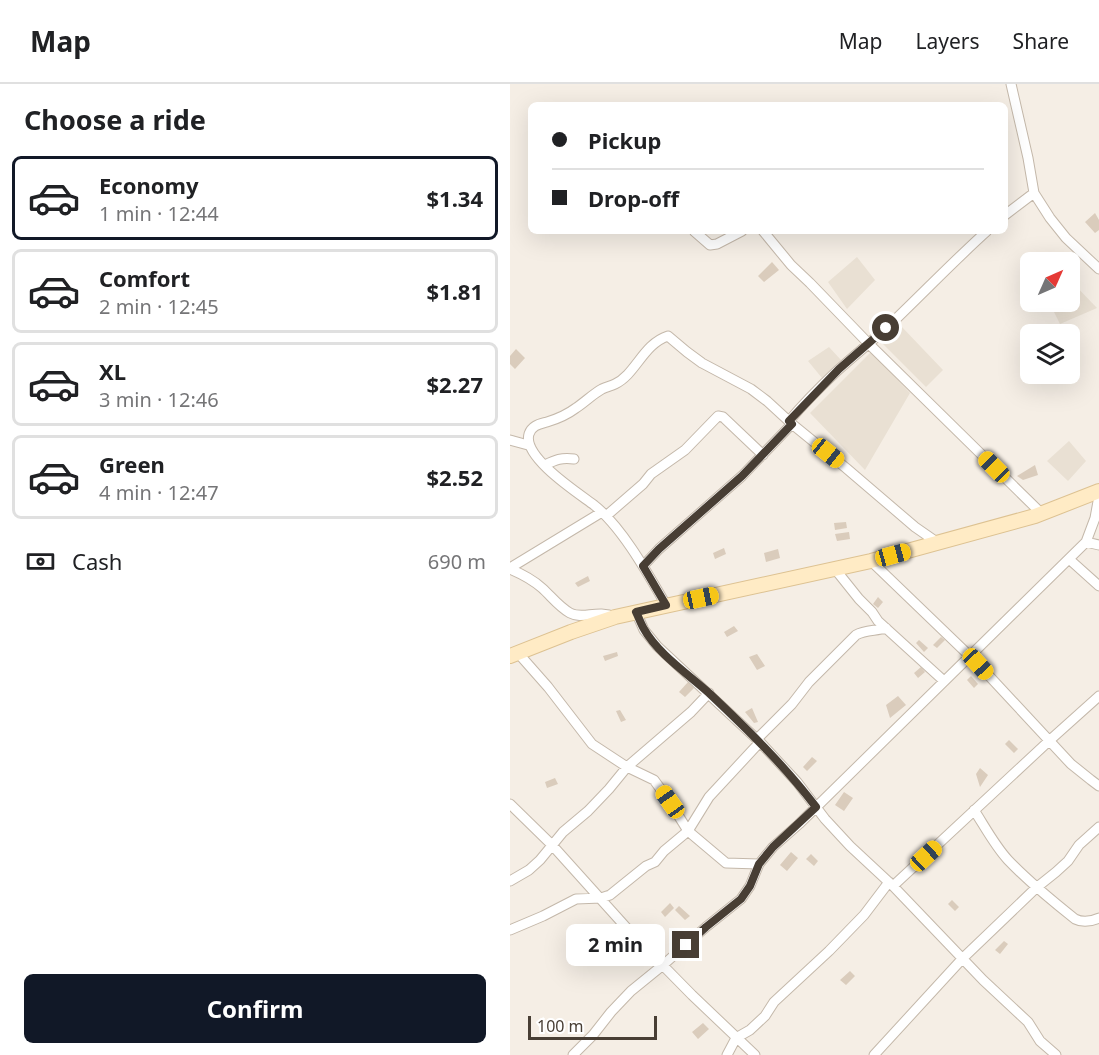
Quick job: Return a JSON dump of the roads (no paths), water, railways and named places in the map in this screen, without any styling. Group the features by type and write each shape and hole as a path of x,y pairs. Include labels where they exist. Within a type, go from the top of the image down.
{"main road":[{"path":"514,655 615,616 871,561 1041,513 1099,494"}],"street":[{"path":"1011,84 1022,127 1034,193 1066,238 1099,269"},
{"path":"1008,212 1034,193"},
{"path":"697,234 710,245 736,234"},
{"path":"765,234 782,256 1041,513"},
{"path":"643,566 659,549 742,476 839,369 869,344 984,234"},
{"path":"666,605 643,566 614,525 604,514 560,479 528,445 529,434 534,426 574,410 603,388 617,384 659,339 668,336 702,363 751,388 915,527 938,543"},
{"path":"510,568 604,514 643,484 651,474 690,446 718,416 723,417 763,454"},
{"path":"510,440 528,445"},
{"path":"545,465 560,458 574,459"},
{"path":"573,1055 631,991 741,899 750,886 759,864 773,847 1086,542 1095,518 1099,494"},
{"path":"1086,542 1099,545"},
{"path":"1069,559 1099,586"},
{"path":"871,561 970,655 1071,764 1099,786"},
{"path":"510,568 529,578 571,614 577,616 607,613 615,616"},
{"path":"835,569 879,621 944,681"},
{"path":"636,612 644,630 657,646 758,741 797,782 825,819 850,846 891,884 1004,1002 1028,1022 1040,1041 1056,1055"},
{"path":"510,930 576,898 601,898 610,895 639,871 655,862 664,851 688,831 709,797 810,682 856,635 886,628"},
{"path":"514,655 548,687 586,738 627,767 654,780 688,831 726,863 759,864"},
{"path":"510,881 529,870 540,860 563,832 588,811 627,767 691,712 709,693"},
{"path":"727,1055 736,1038 750,1030 765,1016 774,1002 864,915 891,884 1099,696"},
{"path":"510,804 552,844 633,935 755,1055"},
{"path":"974,810 1008,860 1035,888 1080,922 1099,918"},
{"path":"874,1055 963,958 1035,888 1068,861 1079,845 1099,827"}]}
